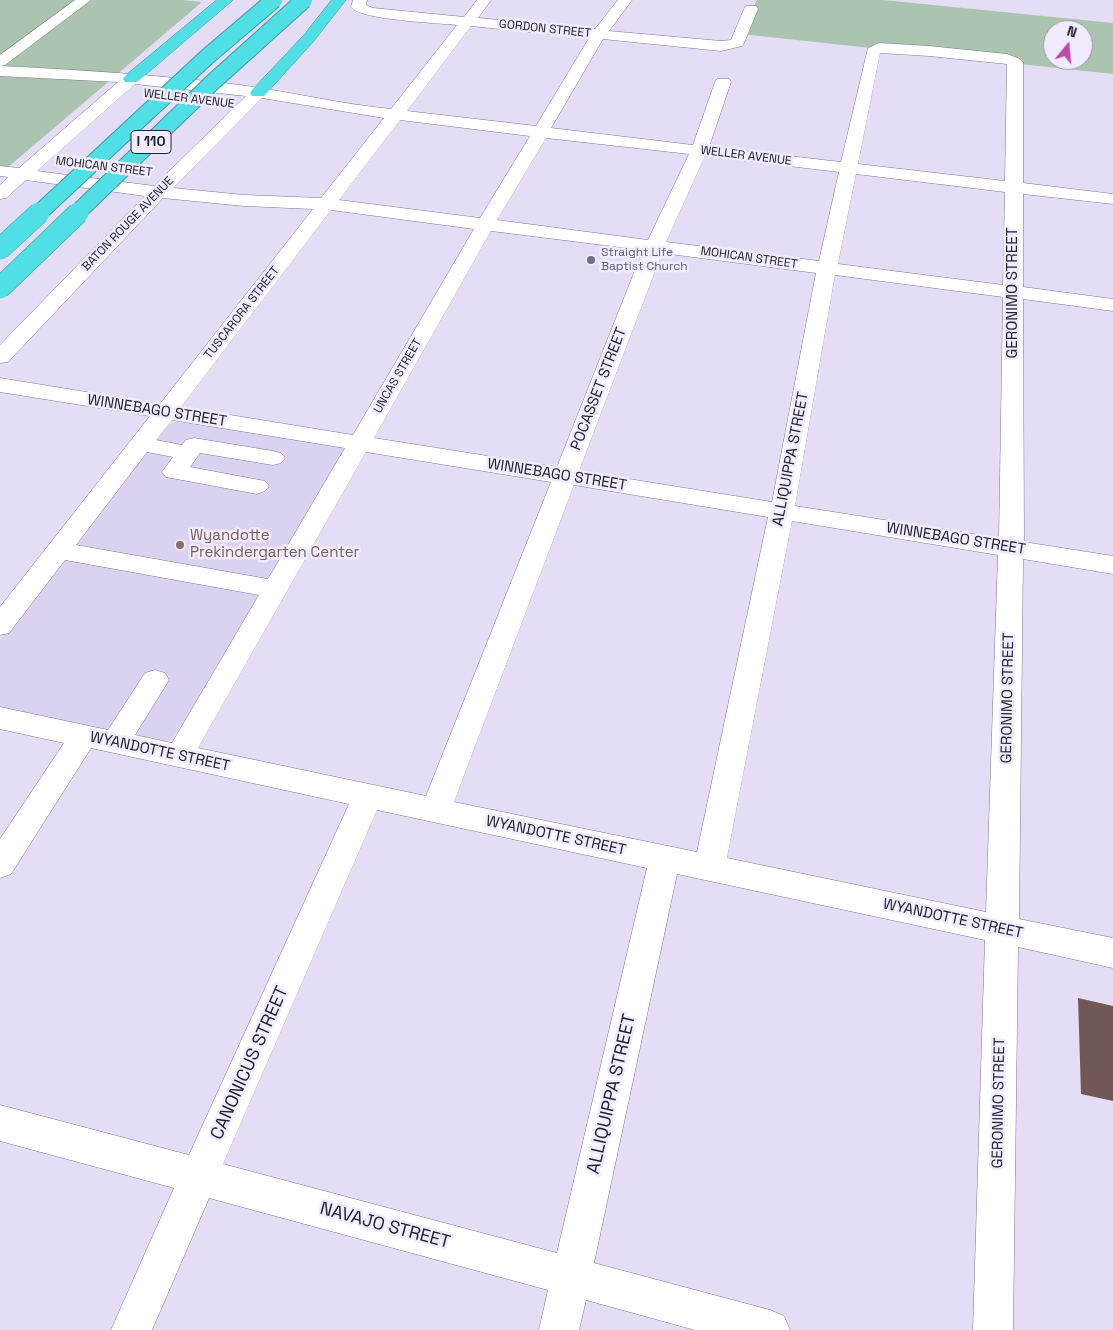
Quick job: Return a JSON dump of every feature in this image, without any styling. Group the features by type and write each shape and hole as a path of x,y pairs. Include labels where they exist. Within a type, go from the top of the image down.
{"highway":[{"path":"131,78 226,0"},
{"name":"I 110","path":"0,249 208,56 274,0"},
{"name":"I 110","path":"0,288 261,37 304,0"},
{"path":"258,93 302,46 338,1"}],"street":[{"path":"0,68 84,0"},
{"name":"TUSCARORA STREET","path":"0,626 326,204 387,114 468,22 484,0"},
{"name":"UNCAS STREET","path":"179,756 486,224 599,34 625,0"},
{"name":"GORDON STREET","path":"360,4 371,12 714,46 730,46 737,43 751,9"},
{"name":"ALLIQUIPPA STREET","path":"708,868 782,511 827,268 873,51 880,48 939,52 1007,60 1015,62 1016,66"},
{"name":"GERONIMO STREET","path":"993,1330 1011,548 1013,187 1016,66"},
{"name":"WELLER AVENUE","path":"0,68 131,78 305,99 387,114 1113,199"},
{"name":"WELLER AVENUE","path":"0,68 32,78 117,91 244,106 342,113 387,114"},
{"path":"0,194 131,78"},
{"name":"POCASSET STREET","path":"436,810 655,245 699,151 723,82"},
{"name":"BATON ROUGE AVENUE","path":"175,176 258,93"},
{"name":"MOHICAN STREET","path":"4,159 40,159 64,162 282,203 326,204"},
{"name":"MOHICAN STREET","path":"4,159 23,174 154,179 175,176 193,178"},
{"name":"BATON ROUGE AVENUE","path":"0,357 154,179"},
{"name":"MOHICAN STREET","path":"216,181 326,204 1113,305"},
{"name":"WINNEBAGO STREET","path":"0,385 1113,565"},
{"path":"140,444 188,453"},
{"path":"258,486 174,472 194,445 273,458"},
{"path":"58,550 275,588"},
{"path":"115,743 155,680"},
{"name":"WYANDOTTE STREET","path":"0,718 1113,953"},
{"path":"0,865 84,736"},
{"name":"CANONICUS STREET","path":"131,1330 368,796"},
{"name":"ALLIQUIPPA STREET","path":"559,1330 665,859"},
{"name":"NAVAJO STREET","path":"0,1123 770,1330"}],"shaded area":[{"name":"Wyandotte Prekindergarten Center","path":"180,420 341,447 344,451 180,728 171,739 164,742 0,708 0,640 164,425"}],"green space":[{"path":"0,0 183,0 202,2 0,174"},
{"path":"757,0 883,0 1083,20 1043,20 1043,66 741,34"},
{"path":"1093,21 1113,23 1113,74 1076,70 1093,70"}],"building":[{"path":"1078,998 1113,1006 1113,1101 1081,1094"}],"place":[{"name":"Straight Life Baptist Church","path":"591,260"},
{"name":"Wyandotte Prekindergarten Center","path":"180,545"}]}
